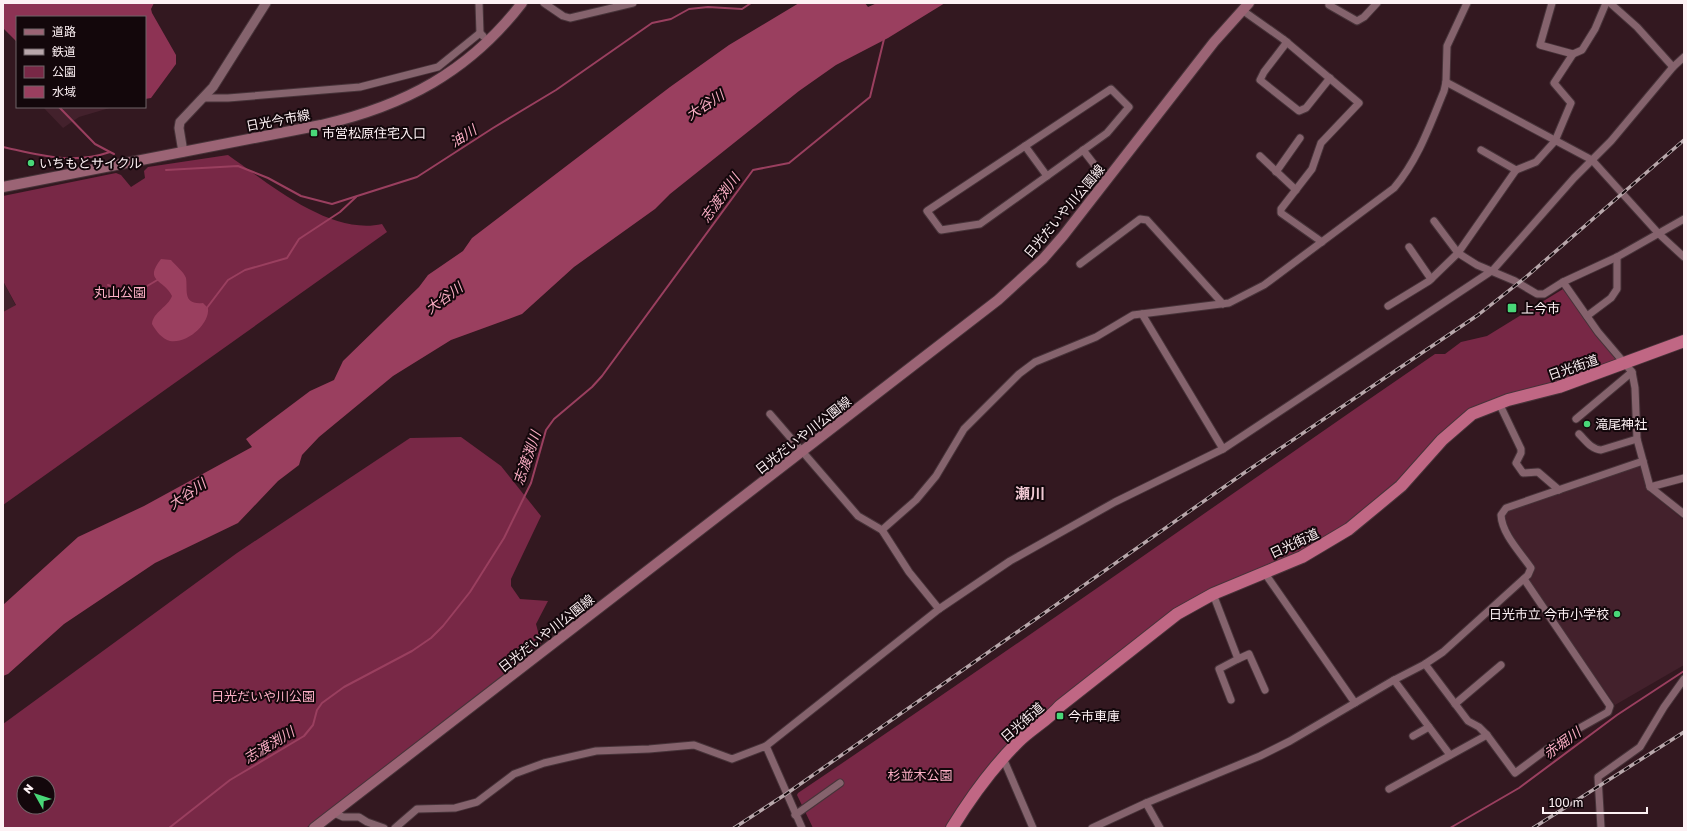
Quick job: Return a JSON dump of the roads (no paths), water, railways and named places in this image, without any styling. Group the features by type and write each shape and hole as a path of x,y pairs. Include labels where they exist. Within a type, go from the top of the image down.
{"highway":[{"name":"日光街道","path":"952,828 984,781 1003,758 1060,706 1164,624 1213,594 1302,557 1350,529 1401,486 1456,427 1472,414 1499,403 1628,368 1684,341"}],"main road":[{"name":"日光今市線","path":"3,187 328,123 381,108 412,95 438,81 464,63 489,41 522,3"},
{"name":"日光だいや川公園線","path":"314,828 804,451 1009,290 1053,247 1107,181 1214,42 1246,6"}],"street":[{"path":"183,152 179,128 180,122 204,98 225,69 266,3"},
{"path":"479,3 480,33 489,41"},
{"path":"544,3 563,16 570,18 633,3"},
{"path":"1329,5 1357,20 1364,17 1377,3"},
{"path":"882,530 916,500 936,476 964,429 1019,374 1035,362 1096,337 1133,315 1229,303 1264,284 1394,188 1404,176 1421,145 1446,82 1447,46 1467,3"},
{"path":"1552,3 1540,45 1573,54"},
{"path":"1388,306 1431,279 1458,253 1516,170 1536,162 1555,140 1571,103 1554,83 1573,54 1582,50 1595,29 1606,3"},
{"path":"1610,3 1637,27 1673,67"},
{"path":"1246,6 1359,104 1321,143 1312,169 1281,209 1281,213 1322,242"},
{"path":"204,98 222,98 360,87 438,67 480,33"},
{"path":"1287,42 1264,72 1260,80 1299,111 1306,108 1330,78"},
{"path":"395,828 417,809 455,808 477,802 514,774 544,763 596,751 649,749 694,745 732,759 766,746 939,609 1023,554 1114,502 1223,449 1493,270 1610,141 1673,67 1684,57"},
{"path":"1446,82 1592,160 1659,234 1684,258"},
{"path":"1111,89 1129,107 1107,133 1084,150 980,224 941,230 927,211 1111,89"},
{"path":"1276,172 1300,138"},
{"path":"1025,146 1047,176"},
{"path":"1084,150 1107,181"},
{"path":"1481,150 1516,170"},
{"path":"1260,156 1296,190"},
{"path":"1080,264 1140,219 1147,220 1223,304"},
{"path":"1434,221 1458,253 1477,265 1493,270 1537,294 1544,294 1563,282 1617,257 1684,219"},
{"path":"1409,247 1431,279"},
{"path":"1587,316 1611,298 1617,289 1617,257"},
{"path":"1563,282 1587,316 1628,368 1635,388 1637,439 1650,486 1684,514"},
{"path":"1142,314 1223,449"},
{"path":"1576,419 1628,368"},
{"path":"1499,403 1521,449 1521,453 1516,463 1520,471 1523,473 1538,472 1558,490"},
{"path":"770,414 804,451 858,516 882,530 909,572 939,609"},
{"path":"1579,434 1596,450 1601,450 1637,439"},
{"path":"1092,828 1146,803 1260,756 1290,741 1394,680 1425,664 1443,652 1528,575 1530,568 1512,542 1501,522 1501,515 1506,508 1643,461"},
{"path":"1650,486 1684,478"},
{"path":"1264,572 1355,703"},
{"path":"1425,664 1468,721 1479,727 1487,735 1515,774 1562,738 1608,712 1610,706 1524,579"},
{"path":"1213,594 1238,659"},
{"path":"1231,700 1219,668 1249,654 1265,690"},
{"path":"1455,704 1500,665"},
{"path":"1601,828 1598,777 1640,747 1664,706 1684,679"},
{"path":"1394,680 1450,755"},
{"path":"1413,736 1429,727"},
{"path":"1389,789 1487,735"},
{"path":"766,746 802,828"},
{"path":"1003,758 1033,828"},
{"path":"795,815 840,783"},
{"path":"1146,803 1160,828"},
{"path":"334,813 343,817 359,817 365,825 384,828"}],"water":[{"name":"大谷川","path":"799,3 865,3 868,7 877,3 945,3 888,38 836,65 799,91 670,194 655,209 574,267 522,314 451,340 393,376 319,437 302,455 299,465 278,481 238,523 155,563 64,624 8,674 3,676 3,605 78,537 144,506 252,447 246,439 310,391 334,380 343,361 419,287 428,275 463,251 472,238 670,87 729,45"},
{"path":"161,259 171,260 183,273 186,278 187,296 189,299 192,302 203,303 208,308 208,314 205,320 196,332 177,341 170,341 162,337 152,324 155,316 172,296 154,276 156,266"}],"waterway":[{"name":"油川","path":"166,170 238,166 268,178 301,196 332,204 417,177 493,128 556,90 652,23 671,19 689,9 708,7 742,9 751,3"},
{"name":"志渡渕川","path":"169,828 230,780 304,736 313,725 317,710 322,703 344,687 412,651 431,638 443,626 470,592 504,538 531,483 546,430 554,419 592,387 602,376 753,170 789,163 870,97 884,39"},
{"path":"60,108 95,144 110,152"},
{"name":"油川","path":"3,147 43,156 69,158 96,156 110,152 114,154"},
{"path":"206,309 228,280 245,270 287,258 299,239 340,212 356,197"},
{"path":"108,285 132,295 159,279"},
{"name":"赤堀川","path":"1450,828 1519,788 1617,715 1684,671"}],"railway":[{"path":"734,828 786,794 1244,473 1478,315 1526,277 1684,140"},
{"path":"1533,828 1684,732"}],"place":[{"name":"市営松原住宅入口","path":"314,133"},
{"name":"いちもとサイクル","path":"31,163"},
{"name":"上今市","path":"1512,308"},
{"name":"滝尾神社","path":"1587,424"},
{"name":"日光市立 今市小学校","path":"1617,614"},
{"name":"今市車庫","path":"1060,716"}],"district":[{"name":"瀬川","path":"1030,494"}],"park label":[{"name":"丸山公園","path":"120,292"},
{"name":"日光だいや川公園","path":"263,696"},
{"name":"杉並木公園","path":"920,775"}]}
